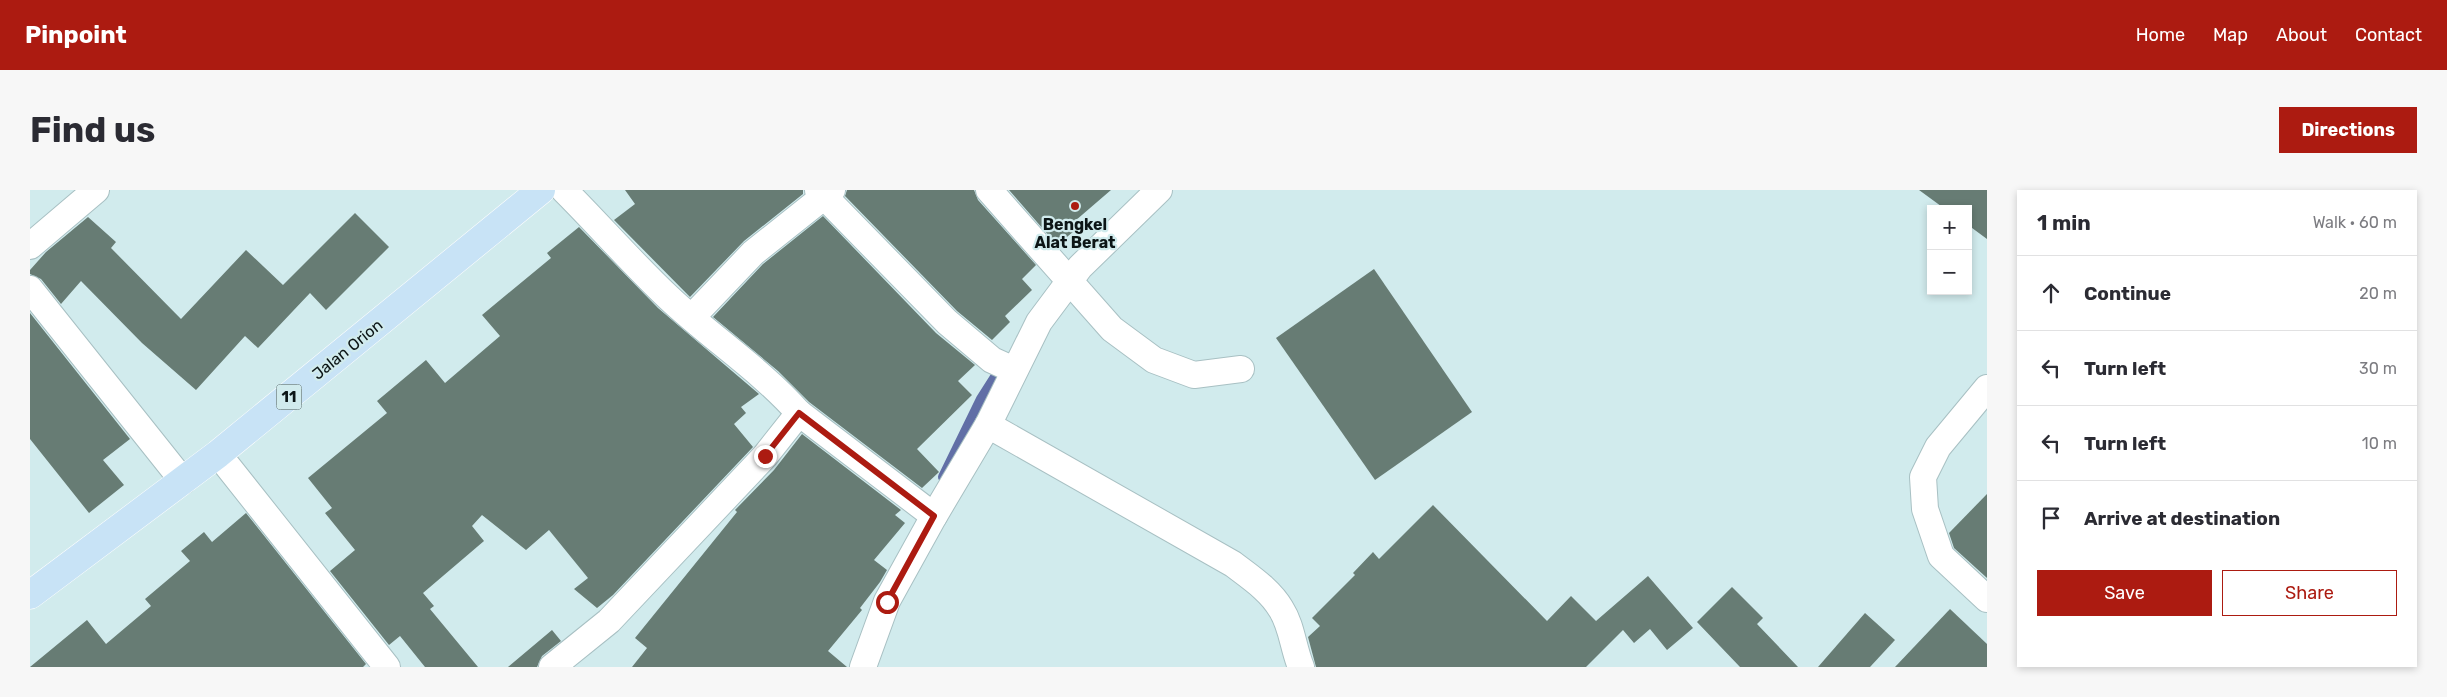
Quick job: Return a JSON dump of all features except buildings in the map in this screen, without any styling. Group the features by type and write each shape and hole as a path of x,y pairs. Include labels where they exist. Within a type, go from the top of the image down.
{"highway":[{"name":"Jalan Orion","path":"30,595 218,454 541,190"}],"street":[{"path":"30,246 96,190"},
{"path":"564,190 668,297 787,400 799,413 928,511"},
{"path":"990,190 1062,275 1112,329 1154,360 1194,375 1241,369"},
{"path":"863,667 887,602 928,511 988,425 1005,366 1039,322 1062,275 1080,267 1159,190"},
{"path":"692,316 753,253 825,192 947,322 1005,366"},
{"path":"30,289 183,481"},
{"path":"1987,388 1938,446 1923,476 1925,509 1941,556 1987,599"},
{"path":"552,667 609,621 765,456 799,413"},
{"path":"988,425 1233,564 1252,578 1269,593 1282,609 1302,667"},
{"path":"218,454 387,667"}],"waterway":[{"path":"943,477 981,399 1002,366"}],"place":[{"name":"Bengkel Alat Berat","path":"1075,206"}],"route":[{"path":"765,456 799,413 934,516 887,602"}]}
